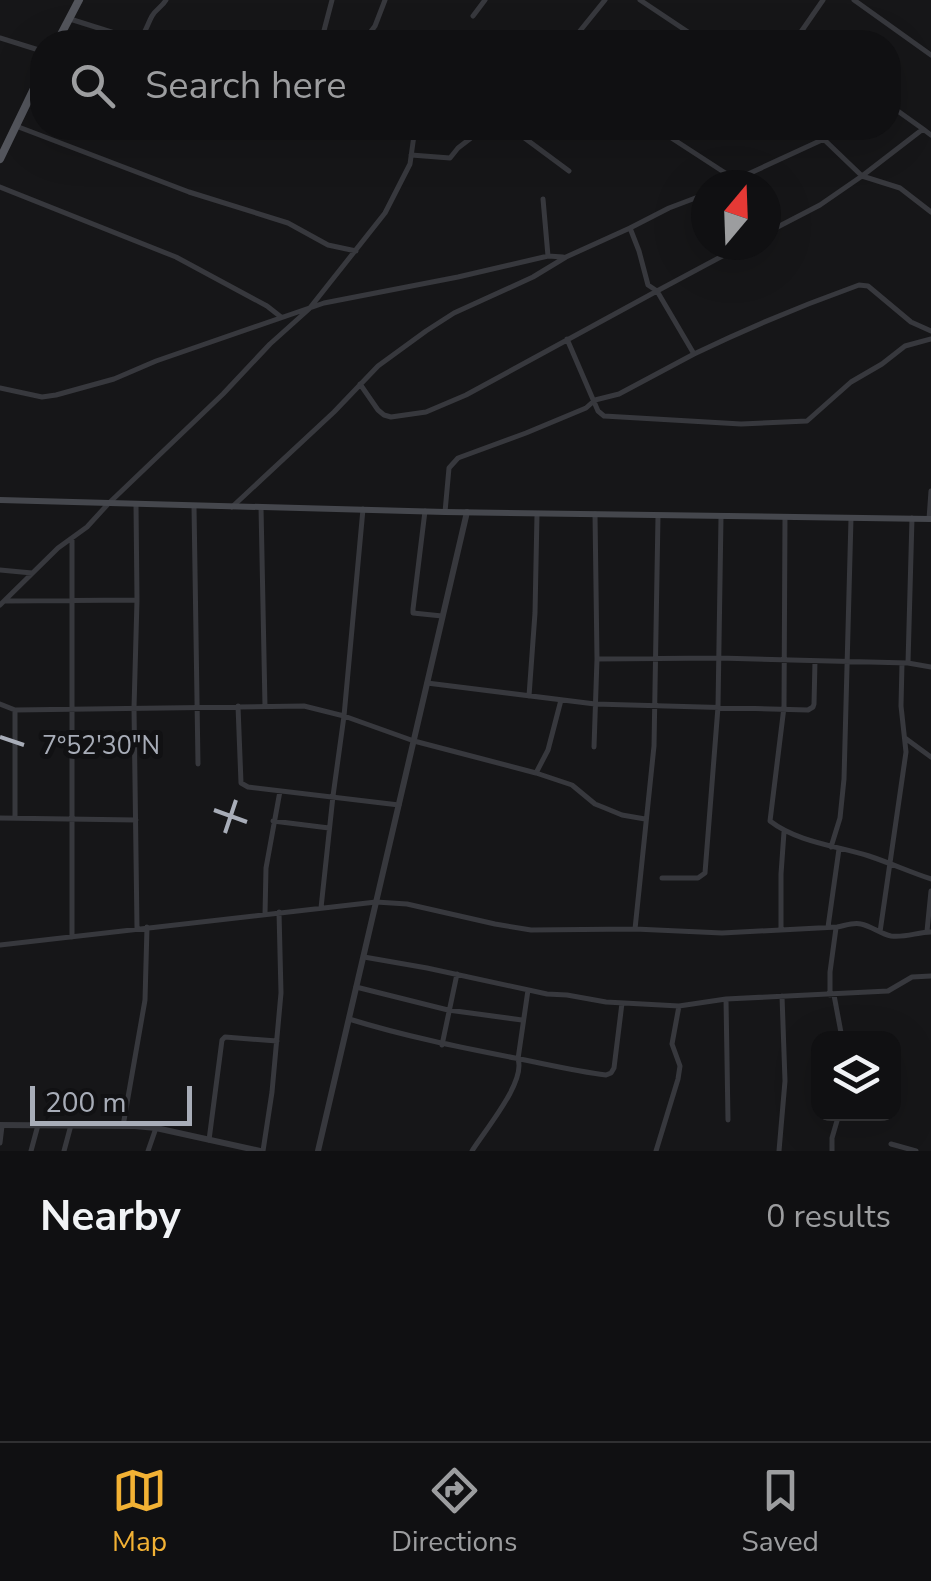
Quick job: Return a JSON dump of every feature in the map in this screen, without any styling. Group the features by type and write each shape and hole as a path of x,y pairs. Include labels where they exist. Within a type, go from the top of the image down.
{"main road":[{"path":"64,30 79,0"},
{"path":"0,158 30,97"},
{"path":"0,500 445,512 930,518"}],"street":[{"path":"147,30 155,11 166,0"},
{"path":"324,30 332,0"},
{"path":"372,30 385,0"},
{"path":"473,16 485,0"},
{"path":"581,30 605,0"},
{"path":"640,0 685,30"},
{"path":"803,30 823,0"},
{"path":"854,0 896,30"},
{"path":"70,19 103,30"},
{"path":"901,34 931,55"},
{"path":"0,38 30,47"},
{"path":"901,113 931,134"},
{"path":"16,126 30,131"},
{"path":"781,225 820,205 923,129"},
{"path":"53,140 189,192 288,223 328,245 356,250"},
{"path":"2,603 58,548 87,527 309,309 385,213 404,175 414,140"},
{"path":"411,156 450,158 469,140"},
{"path":"526,140 569,171"},
{"path":"674,140 720,170"},
{"path":"755,170 820,140"},
{"path":"826,140 862,176 900,188 931,212"},
{"path":"0,187 176,257 281,317"},
{"path":"543,199 548,256"},
{"path":"232,506 378,366 454,313 691,200"},
{"path":"630,228 648,285 657,290 694,354"},
{"path":"0,388 33,396 56,395 340,299 458,278 548,256 566,257"},
{"path":"360,384 384,414 392,417 426,412 714,260"},
{"path":"445,512 449,468 458,458 526,434 586,408 595,400 619,394 788,310 859,285 868,286 911,322 931,331"},
{"path":"567,339 598,412 604,416 741,424 806,421 852,382 905,346 931,338"},
{"path":"930,518 931,491"},
{"path":"136,504 137,928"},
{"path":"194,506 198,764"},
{"path":"261,507 265,706"},
{"path":"321,908 363,509"},
{"path":"425,510 413,610 418,615 443,616"},
{"path":"318,1151 467,512"},
{"path":"529,696 537,513"},
{"path":"594,514 594,747"},
{"path":"635,929 654,746 658,516"},
{"path":"662,878 698,878 705,873 718,707 721,516"},
{"path":"784,517 784,708 769,817 772,824 784,830 931,879"},
{"path":"828,927 844,779 851,518"},
{"path":"880,932 906,752 901,706 912,518"},
{"path":"72,538 72,937"},
{"path":"0,570 32,573"},
{"path":"2,603 137,600"},
{"path":"597,659 719,658 931,666"},
{"path":"427,683 595,704 808,710 813,707 814,661"},
{"path":"536,772 548,750 561,700"},
{"path":"0,704 15,710 304,706 414,741 536,772 572,785 595,804 645,819"},
{"path":"238,706 241,784 399,805"},
{"path":"15,710 15,818"},
{"path":"905,738 931,756"},
{"path":"265,914 266,868 280,791"},
{"path":"0,818 136,820"},
{"path":"273,820 329,828"},
{"path":"781,928 784,830"},
{"path":"0,945 376,902 407,904 531,930 722,933 864,924 900,937 929,932 931,890"},
{"path":"0,1143 1,1126 123,1126 156,1128 261,1151 278,1041 279,912"},
{"path":"123,1126 145,1000 147,927"},
{"path":"836,927 830,972 840,1031"},
{"path":"364,957 528,990 679,1006 888,991 912,977 931,976"},
{"path":"442,1044 458,974"},
{"path":"356,987 448,1010 522,1020"},
{"path":"472,1151 512,1091 520,1071 518,1058 528,990"},
{"path":"779,1151 785,1081 782,996"},
{"path":"726,1000 728,1120"},
{"path":"349,1019 442,1044 555,1068 606,1074 614,1068 622,1002"},
{"path":"656,1151 678,1079 680,1066 672,1044 679,1006"},
{"path":"209,1140 222,1040 225,1037 278,1041"},
{"path":"832,1151 837,1121"},
{"path":"31,1151 38,1125"},
{"path":"64,1151 71,1126"},
{"path":"148,1151 156,1128"},
{"path":"891,1144 916,1151"}]}
